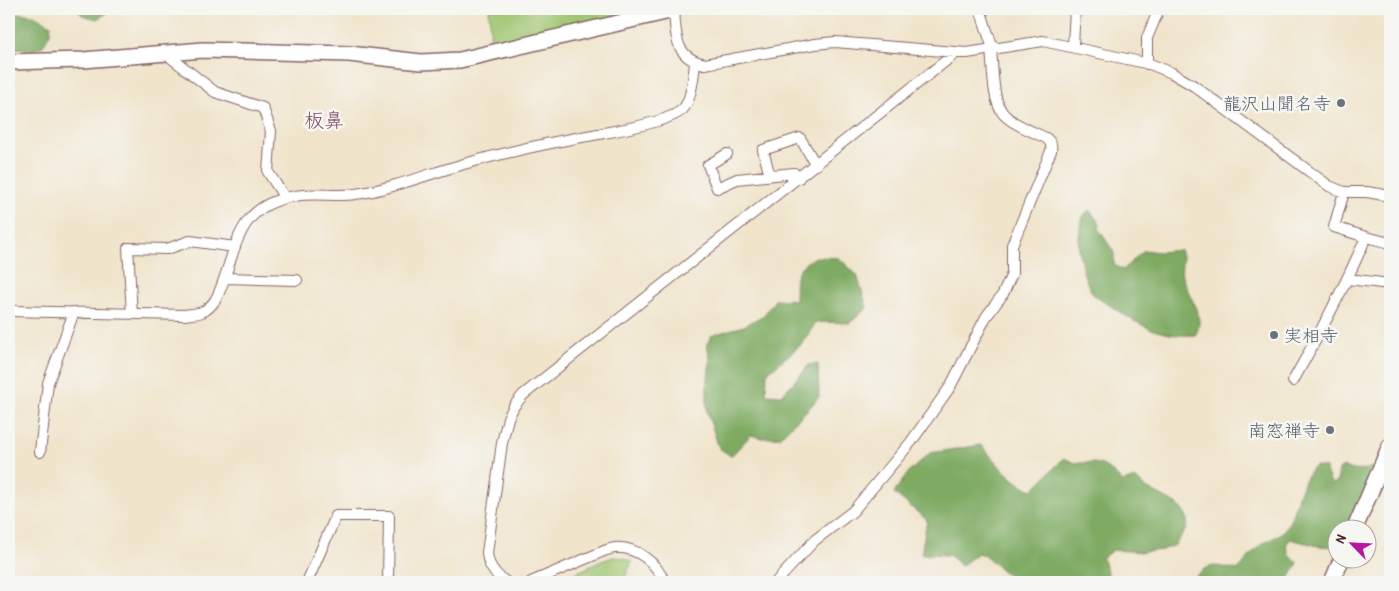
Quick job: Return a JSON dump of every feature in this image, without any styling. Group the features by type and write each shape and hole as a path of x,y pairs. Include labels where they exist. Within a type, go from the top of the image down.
{"street":[{"path":"9,62 83,60 203,50 349,54 421,62 460,60 674,9 677,40 680,50 688,59 705,64 835,42 966,53 1043,41 1073,46 1147,64 1172,73 1194,86 1329,186 1344,192 1367,192 1390,196"},
{"path":"776,582 815,540 853,511 910,442 950,387 986,317 1003,294 1012,274 1012,245 1052,146 1046,138 1012,121 1002,113 996,97 992,49 980,9"},
{"path":"1073,46 1075,9"},
{"path":"1147,64 1147,38 1159,9"},
{"path":"506,582 491,568 487,560 487,553 502,443 508,418 514,406 530,389 639,305 957,52"},
{"path":"165,53 215,92 263,108 271,131 268,172 285,198"},
{"path":"9,311 184,315 204,311 217,298 238,235 252,216 263,207 296,195 354,194 380,189 514,151 616,131 673,116 684,109 695,62"},
{"path":"770,176 763,150 800,138 816,165"},
{"path":"727,154 708,165 717,188 738,179 794,173 799,178"},
{"path":"1344,192 1334,227 1390,243"},
{"path":"1292,380 1325,324 1348,279 1366,237"},
{"path":"132,314 128,248 168,249 190,241 235,246"},
{"path":"225,278 297,280"},
{"path":"1348,279 1390,284"},
{"path":"40,452 48,383 74,312"},
{"path":"1359,518 1390,446"},
{"path":"307,582 336,516 389,516 388,582"},
{"path":"532,582 615,548 645,557 661,572 664,582"},
{"path":"1332,582 1338,568"}],"green space":[{"path":"77,9 114,9 97,19 82,15"},
{"path":"489,9 618,9 619,18 491,47"},
{"path":"16,13 34,15 51,25 50,33 43,46 32,50 9,47 9,19"},
{"path":"1089,210 1100,223 1099,230 1114,252 1114,265 1123,270 1144,250 1159,252 1180,250 1182,276 1198,314 1198,329 1195,335 1171,334 1151,329 1132,320 1093,294 1084,275 1079,244 1081,223"},
{"path":"816,257 839,258 857,275 867,308 850,323 816,322 803,343 767,373 766,394 782,395 809,365 818,364 819,397 780,437 762,438 751,435 731,456 719,448 707,412 710,360 707,344 712,335 744,326 764,315 776,299 795,300 797,274 808,261"},
{"path":"981,445 1010,476 1032,490 1064,458 1076,463 1102,465 1123,482 1135,478 1146,488 1178,505 1187,517 1187,528 1175,545 1162,550 1142,552 1113,550 1102,558 1110,579 1109,582 1015,582 987,557 978,553 961,566 949,555 921,554 927,520 894,493 908,473 930,453"},
{"path":"1315,466 1325,468 1331,484 1337,482 1339,470 1343,467 1364,470 1372,467 1375,472 1354,518 1326,518 1326,546 1290,539 1286,545 1289,554 1298,563 1285,582 1190,582 1206,568 1215,566 1237,570 1261,545 1284,531 1290,521 1301,488 1309,472"},
{"path":"613,557 624,558 632,562 623,582 557,582 599,562"}],"place":[{"name":"龍沢山聞名寺","path":"1341,103"},
{"name":"実相寺","path":"1274,335"},
{"name":"南窓禅寺","path":"1330,430"}],"district":[{"name":"板鼻","path":"324,119"}]}
